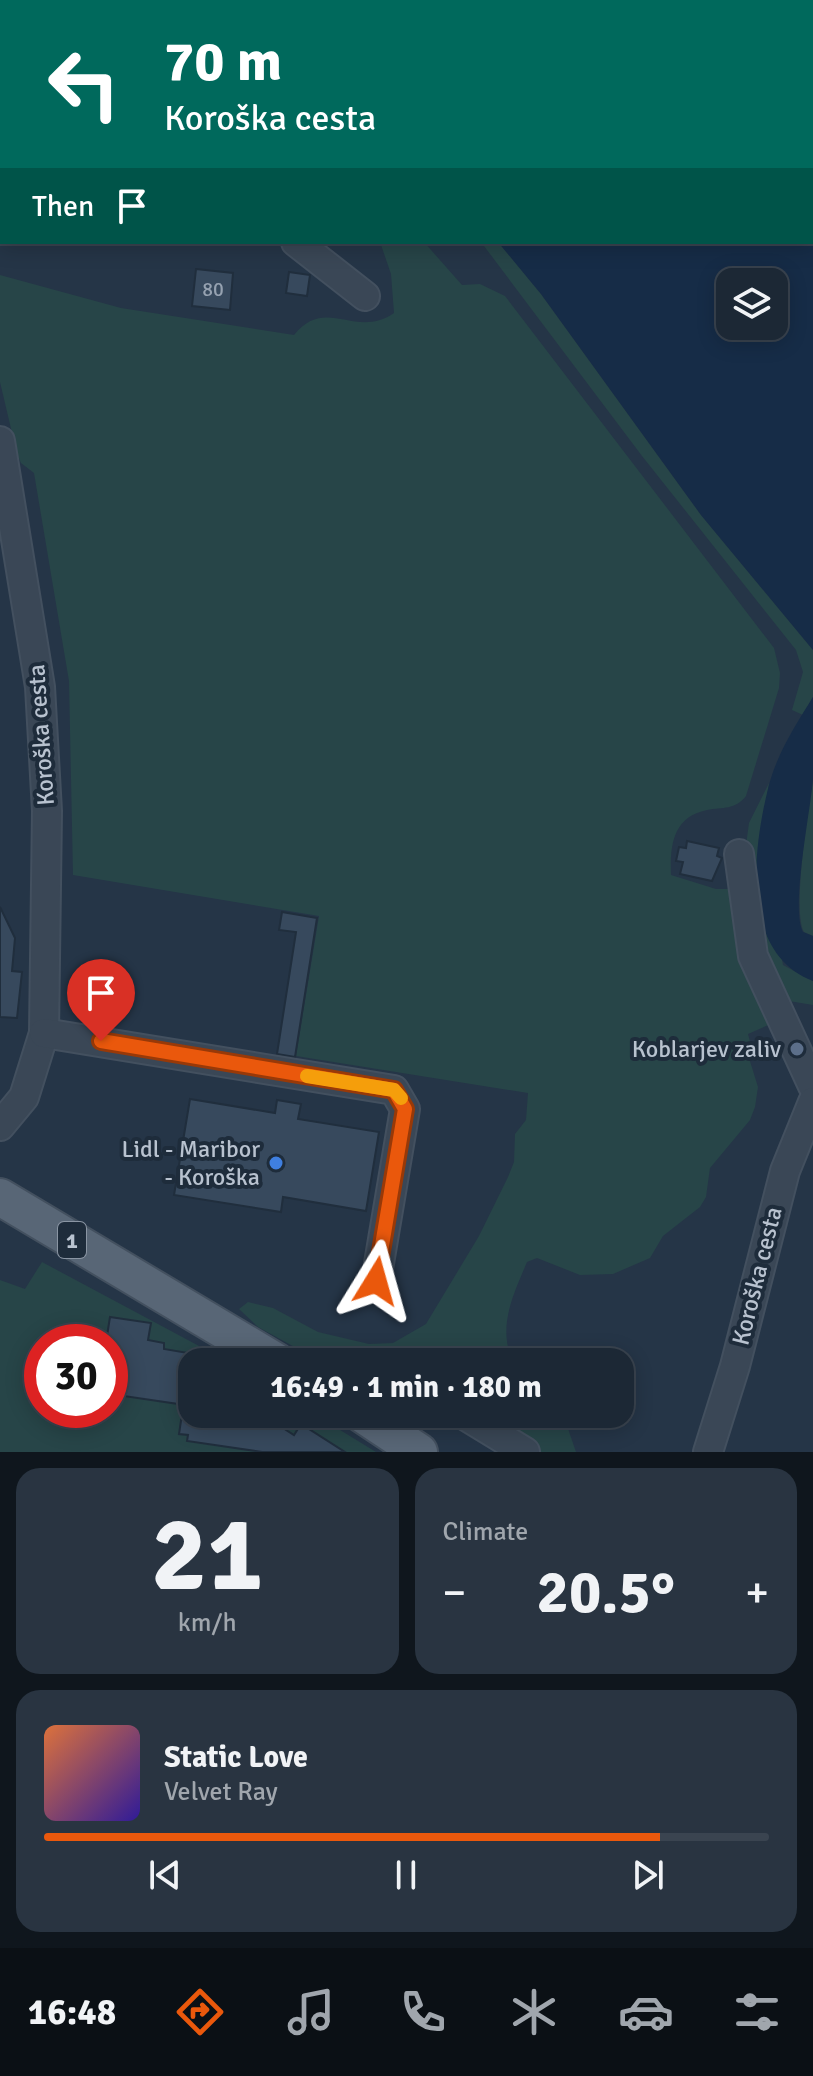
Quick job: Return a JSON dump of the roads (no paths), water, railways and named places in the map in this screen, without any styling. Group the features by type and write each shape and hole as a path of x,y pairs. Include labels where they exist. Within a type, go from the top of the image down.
{"main road":[{"name":"1","path":"0,1197 253,1348"},
{"path":"383,1428 419,1452"}],"street":[{"path":"299,244 365,296"},
{"name":"Koroška cesta","path":"0,441 29,609 45,750 44,1033 24,1097 0,1126"},
{"path":"739,854 753,956 813,1086"},
{"path":"44,1033 394,1090 405,1109 376,1281"},
{"name":"Koroška cesta","path":"708,1452 735,1366 777,1197 793,1147 813,1102"},
{"path":"489,1428 525,1452"}],"water":[{"path":"500,244 813,244 813,650 701,515 541,294"},
{"path":"813,697 813,778 799,902 803,932 813,936 813,981 789,967 773,947 762,923 756,867 763,810 772,773"}],"place":[{"name":"Koblarjev zaliv","path":"797,1049"},
{"name":"Lidl - Maribor - Koroška","path":"276,1163"}]}
